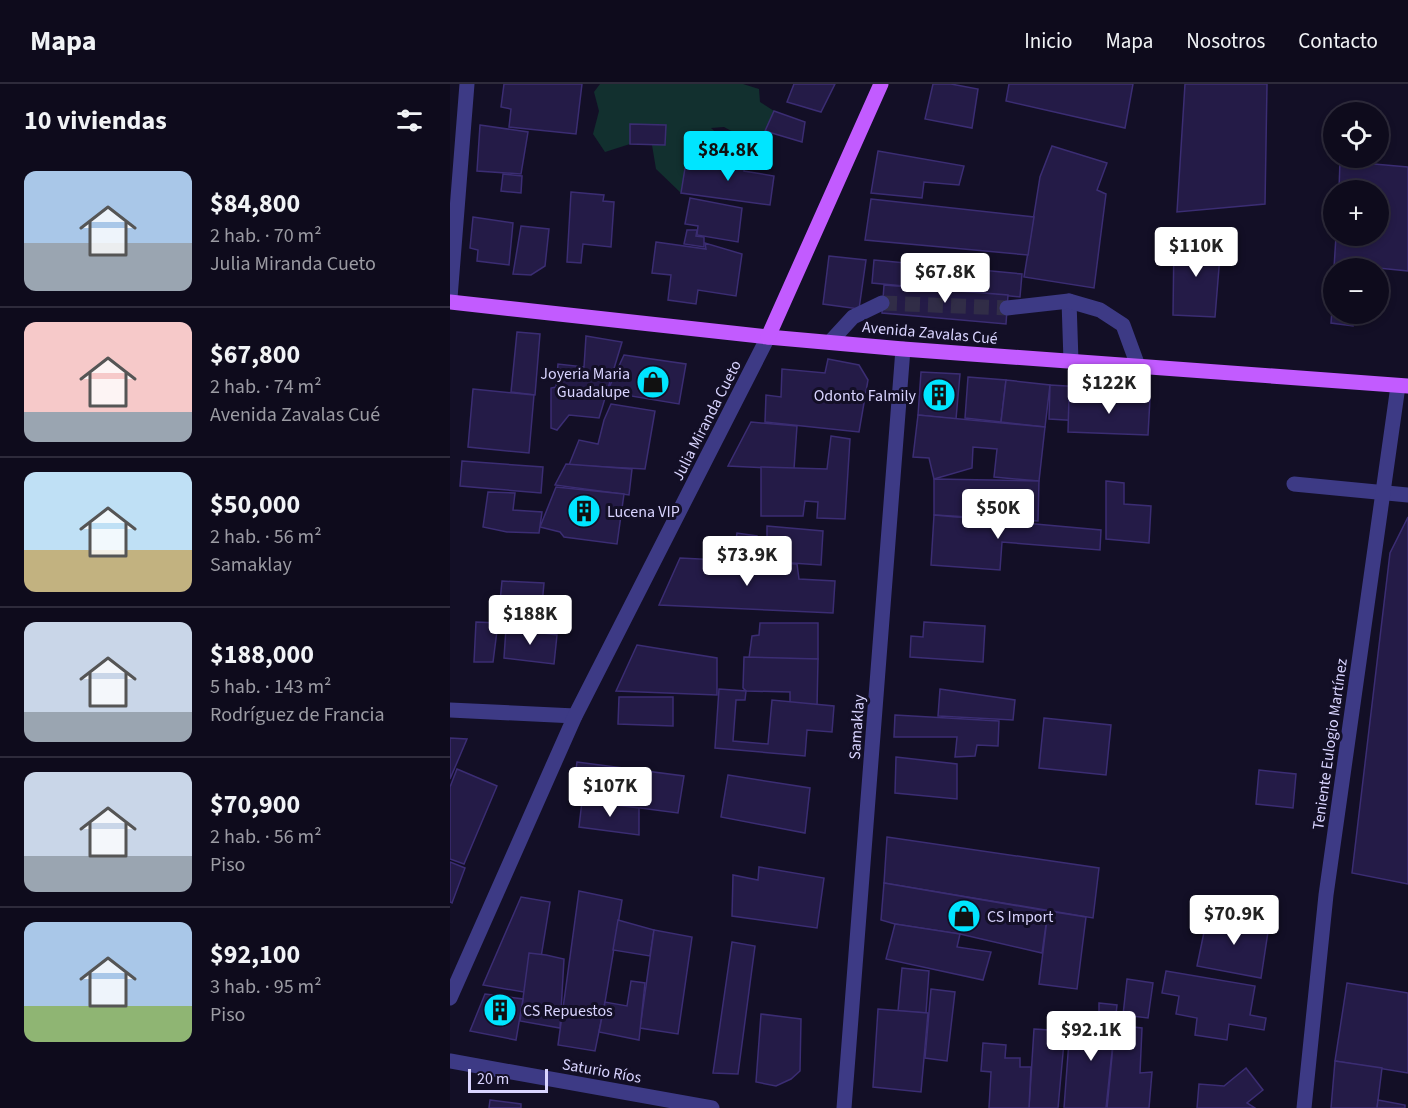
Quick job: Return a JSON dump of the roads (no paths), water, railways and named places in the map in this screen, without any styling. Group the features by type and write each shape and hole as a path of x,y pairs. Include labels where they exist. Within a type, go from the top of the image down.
{"main road":[{"name":"Julia Miranda Cueto","path":"768,337 881,84"},
{"name":"Avenida Zavalas Cué","path":"450,300 768,337 1403,386"}],"street":[{"path":"450,300 467,84"},
{"path":"1069,301 1071,361"},
{"path":"1007,308 1069,301 1100,310 1123,325 1138,366"},
{"path":"830,342 853,317 882,303"},
{"name":"Julia Miranda Cueto","path":"450,998 575,716 768,337"},
{"name":"Samaklay","path":"844,1108 903,349"},
{"name":"Teniente Eulogio Martínez","path":"1304,1108 1326,895 1383,493 1403,386"},
{"path":"1294,484 1408,495"},
{"path":"450,710 575,716"},
{"name":"Saturio Ríos","path":"450,1061 712,1108"}],"tunnel":[{"path":"882,303 1007,308"}],"place":[{"name":"Joyeria Maria Guadalupe","path":"653,382"},
{"name":"Odonto Falmily","path":"939,395"},
{"name":"Lucena VIP","path":"584,511"},
{"name":"CS Import","path":"964,916"},
{"name":"CS Repuestos","path":"500,1010"}]}
